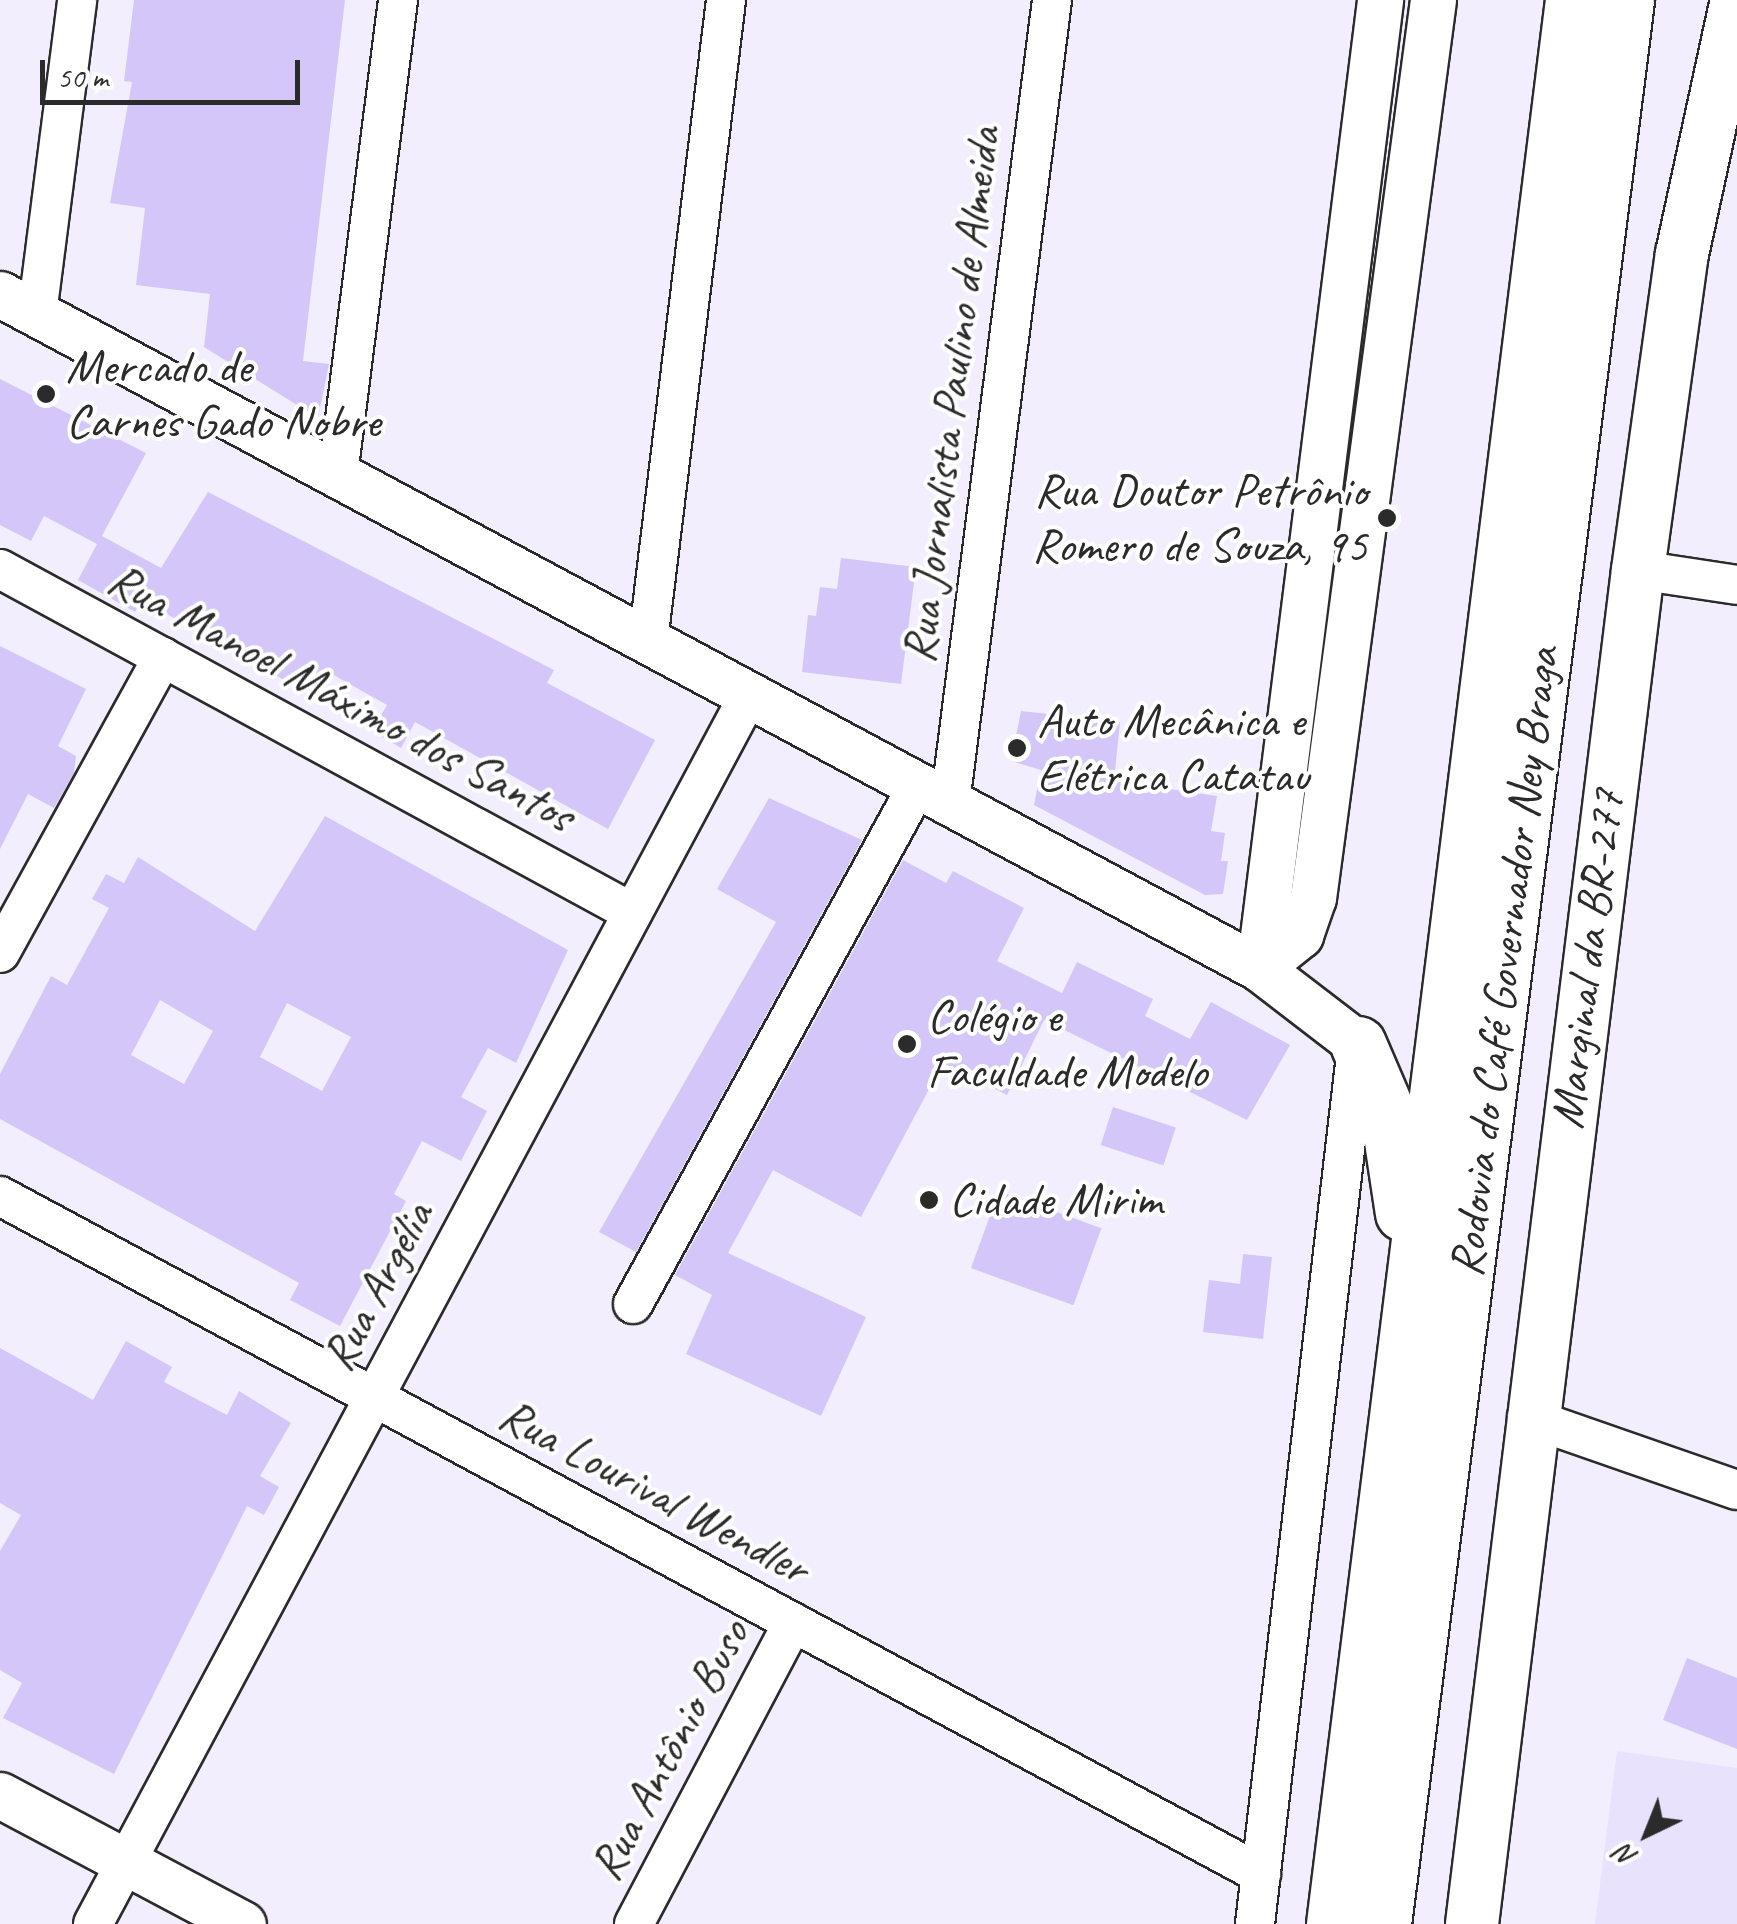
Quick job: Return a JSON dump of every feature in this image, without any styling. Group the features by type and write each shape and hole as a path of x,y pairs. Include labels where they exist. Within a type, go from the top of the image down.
{"highway":[{"name":"Rodovia do Café Governador Ney Braga","path":"1334,1924 1573,0"},
{"name":"Rodovia do Café Governador Ney Braga","path":"1383,1924 1626,0"},
{"path":"1358,1044 1388,1114 1412,1301"}],"main road":[{"name":"Marginal da BR-277","path":"1472,1924 1527,1417 1638,570 1682,254 1734,21"}],"street":[{"path":"76,0 19,304 1259,968 1358,1044 1255,1924"},
{"path":"338,475 398,0"},
{"path":"648,641 726,0"},
{"name":"Rua Jornalista Paulino de Almeida","path":"934,794 1052,0"},
{"path":"1259,968 1380,0"},
{"path":"1259,968 1300,935 1313,898 1433,0"},
{"name":"Rua Manoel Máximo dos Santos","path":"0,570 633,913"},
{"path":"1638,570 1737,585"},
{"path":"0,953 163,658"},
{"name":"Rua Argélia","path":"94,1924 748,695"},
{"path":"633,1304 934,794"},
{"name":"Rua Lourival Wendler","path":"0,1196 1261,1874"},
{"path":"1527,1417 1737,1490"},
{"name":"Rua Antônio Buso","path":"634,1924 794,1622"},
{"path":"0,1795 242,1924"}],"shaded area":[{"path":"1617,1751 1737,1768 1737,1924 1595,1924"}],"building":[{"path":"134,0 345,0 303,361 329,364 318,418 204,347 210,294 136,285 145,208 110,203 132,82 124,81"},
{"path":"0,379 146,453 102,536 161,568 208,492 554,670 547,683 655,740 608,829 415,722 401,748 372,731 387,705 330,673 316,698 142,600 135,612 78,580 97,544 44,516 31,541 0,525"},
{"path":"841,558 916,567 901,684 802,672 808,615 816,616 820,587 837,589"},
{"path":"0,646 86,689 58,746 76,756 74,773 54,808 28,794 0,849"},
{"path":"1021,711 1120,722 1114,781 1217,796 1211,831 1225,833 1221,861 1228,861 1223,894 1205,895 1034,805 1041,770 1011,761"},
{"path":"769,798 862,840 636,1252 599,1232 776,922 717,889"},
{"path":"325,816 568,950 516,1063 488,1048 461,1097 487,1111 461,1161 422,1141 394,1194 406,1201 340,1326 290,1300 299,1283 0,1119 0,1074 51,976 67,985 109,908 92,899 106,874 124,883 138,857 255,931","holes":["160,1000 213,1031 184,1084 131,1055","287,1003 351,1037 322,1091 260,1057"]},
{"path":"903,860 946,883 953,871 1024,908 997,961 1062,993 1077,962 1153,999 1145,1016 1190,1039 1211,1002 1290,1045 1247,1120 1044,1020 1007,1095 943,1063 861,1217 773,1170 728,1253 866,1317 821,1416 686,1354 712,1295 675,1275"},
{"path":"1113,1107 1176,1127 1163,1165 1101,1145"},
{"path":"999,1191 1101,1228 1073,1305 971,1268"},
{"path":"1243,1254 1272,1257 1263,1339 1203,1332 1209,1280 1240,1284"},
{"path":"126,1341 172,1367 164,1382 227,1415 239,1391 291,1423 260,1476 279,1487 264,1515 247,1506 114,1774 3,1718 22,1683 0,1670 0,1551 21,1515 0,1503 0,1348 93,1400"},
{"path":"1687,1658 1737,1678 1737,1749 1663,1720"}],"place":[{"name":"Mercado de Carnes Gado Nobre","path":"46,394"},
{"name":"Rua Doutor Petrônio Romero de Souza, 95","path":"1387,518"},
{"name":"Auto Mecânica e Elétrica Catatau","path":"1017,748"},
{"name":"Colégio e Faculdade Modelo","path":"907,1044"},
{"name":"Cidade Mirim","path":"929,1200"}]}
